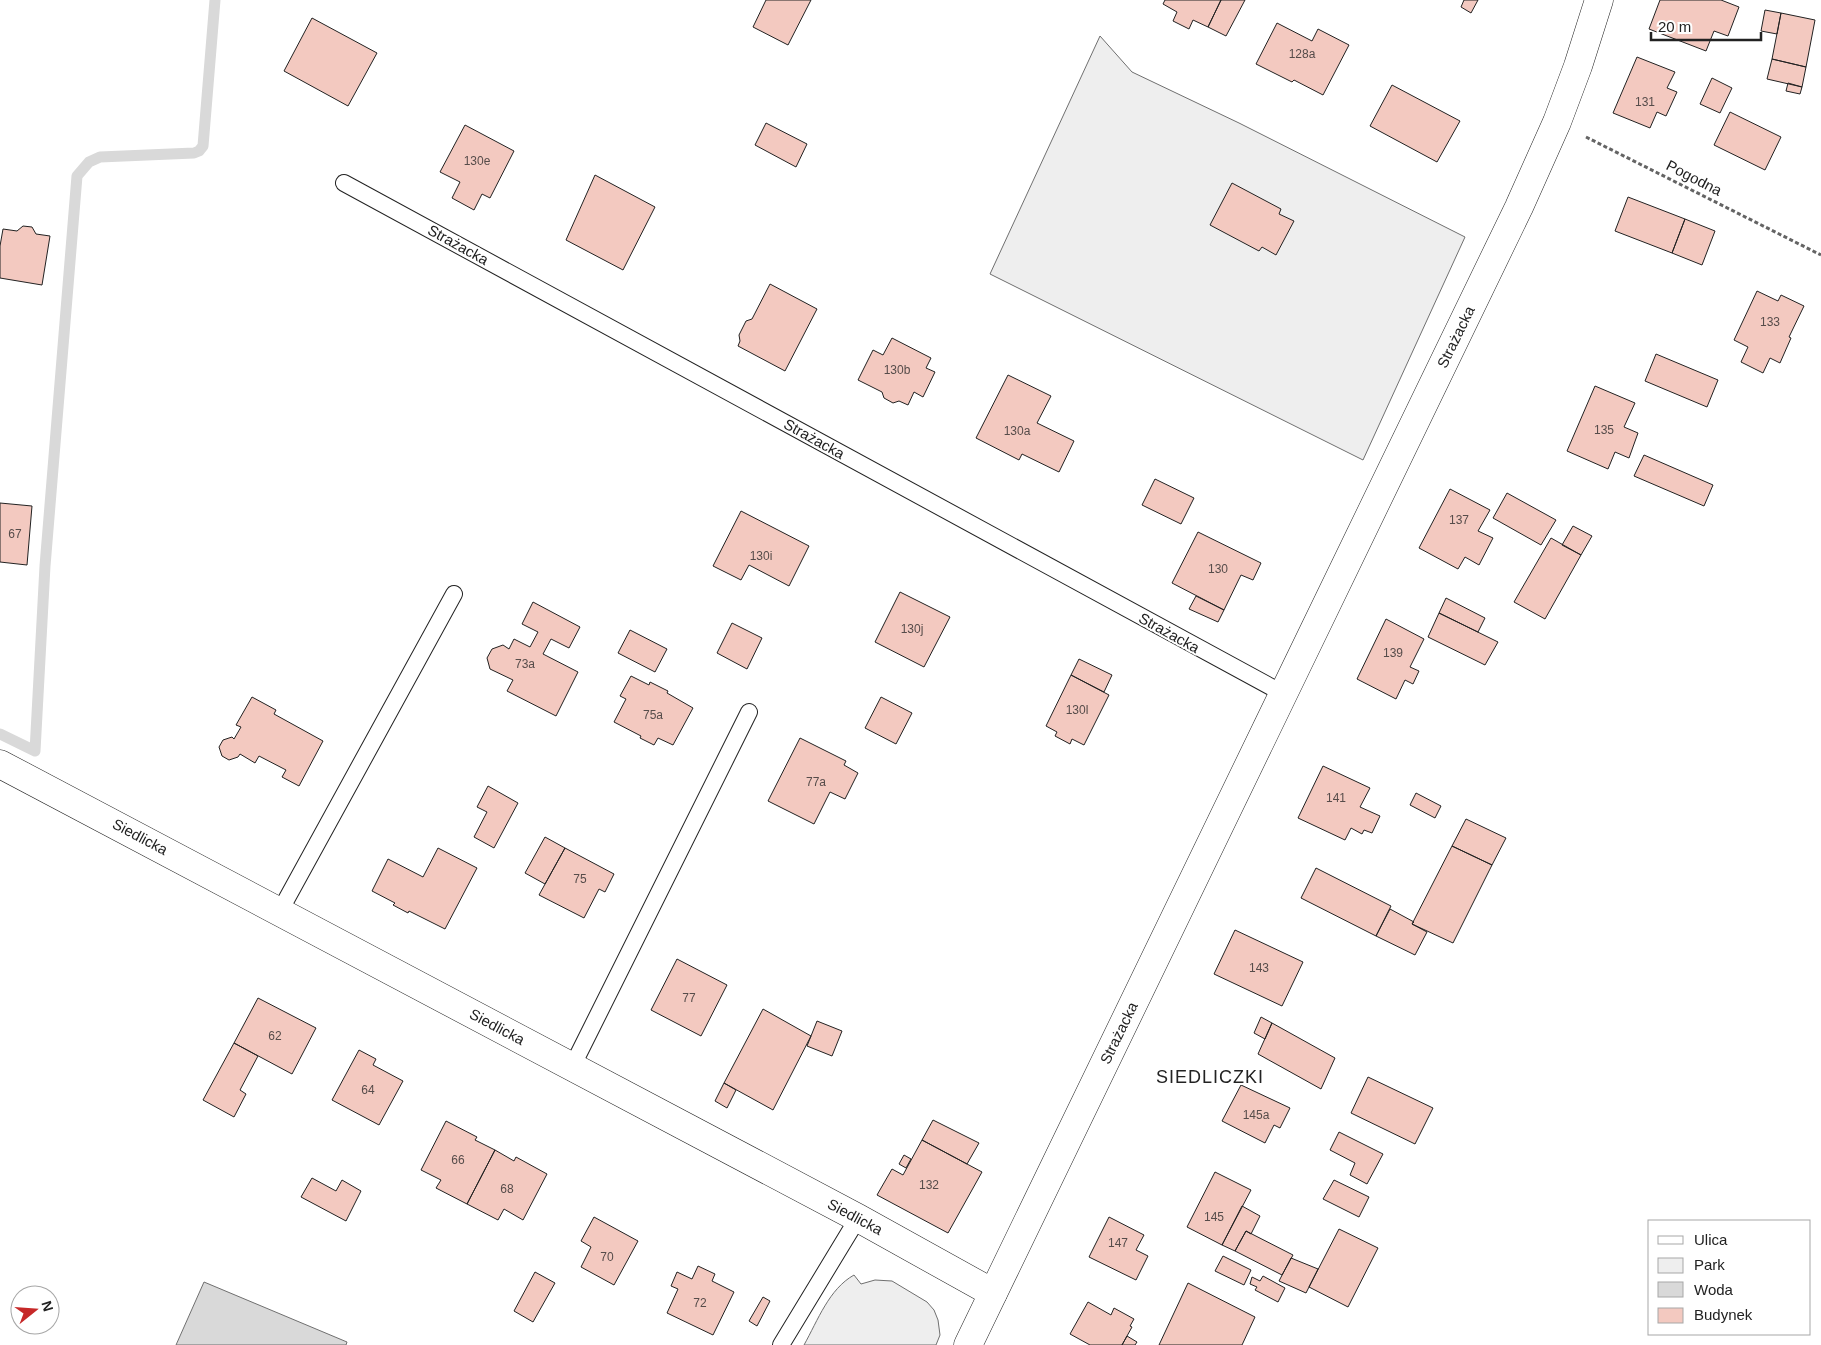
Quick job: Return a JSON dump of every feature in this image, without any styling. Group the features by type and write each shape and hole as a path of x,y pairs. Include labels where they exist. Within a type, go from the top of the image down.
{"street":[{"name":"Strażacka","path":"968,1345 1514,216 1557,122 1578,66 1599,0"},
{"name":"Siedlicka","path":"0,764 858,1218 993,1293"}],"lane":[{"name":"Strażacka","path":"344,183 1284,694"},
{"path":"280,911 454,594"},
{"path":"572,1067 749,712"},
{"path":"781,1345 858,1218"}],"path":[{"name":"Pogodna","path":"1557,122 1821,255"}],"green space":[{"path":"1100,36 1132,72 1239,123 1465,237 1363,460 990,274"},
{"path":"854,1275 861,1284 875,1280 892,1281 927,1302 934,1310 938,1320 940,1335 936,1345 804,1345 831,1297 845,1281"}],"water":[{"path":"204,1282 347,1342 346,1345 176,1345"}],"building":[{"path":"766,0 811,0 788,45 753,27"},
{"path":"1165,0 1221,0 1208,27 1193,20 1189,29 1173,21 1177,12 1163,4"},
{"path":"1221,0 1245,0 1226,36 1208,27"},
{"path":"1464,0 1478,0 1471,13 1461,7"},
{"path":"1660,0 1721,0 1739,7 1728,36 1714,31 1706,51 1649,29"},
{"path":"1765,10 1781,13 1777,34 1761,31"},
{"path":"1781,13 1815,20 1806,67 1772,59"},
{"path":"312,18 377,53 348,106 284,71"},
{"path":"1277,23 1312,41 1318,29 1349,45 1323,95 1256,64"},
{"path":"1637,57 1675,72 1667,88 1677,92 1666,116 1657,112 1650,128 1613,113"},
{"path":"1772,59 1806,67 1802,87 1767,79"},
{"path":"1712,78 1732,88 1720,113 1700,104"},
{"path":"1788,83 1802,87 1800,94 1786,91"},
{"path":"1392,85 1460,121 1437,162 1370,126"},
{"path":"1730,112 1781,137 1765,170 1714,145"},
{"path":"766,123 807,144 796,167 755,145"},
{"path":"465,125 514,151 490,198 482,194 474,210 452,198 460,182 440,172"},
{"path":"595,175 655,207 623,270 566,240"},
{"path":"1232,183 1281,209 1279,214 1294,221 1276,255 1262,247 1259,251 1210,225"},
{"path":"1628,197 1685,219 1672,253 1615,231"},
{"path":"1685,219 1715,231 1702,265 1672,253"},
{"path":"23,226 32,227 36,234 50,236 42,285 0,278 0,246 3,229 17,231"},
{"path":"770,284 817,309 785,371 738,346 740,341 739,335 746,321 752,319"},
{"path":"1757,291 1778,301 1781,295 1804,306 1789,337 1791,338 1780,363 1770,358 1763,373 1741,362 1748,347 1734,340"},
{"path":"892,338 931,358 926,368 935,372 923,397 914,392 908,405 899,401 893,403 884,398 882,392 858,380 873,350 883,355"},
{"path":"1656,354 1718,380 1707,407 1645,381"},
{"path":"1008,375 1051,396 1037,423 1074,441 1059,472 1022,454 1019,460 976,438"},
{"path":"1595,386 1635,403 1624,427 1638,433 1629,458 1615,452 1608,469 1567,451"},
{"path":"1644,455 1713,485 1704,506 1634,476"},
{"path":"1155,479 1194,498 1181,524 1142,505"},
{"path":"1450,489 1490,510 1478,531 1493,538 1479,565 1465,557 1458,569 1419,548"},
{"path":"1507,493 1556,520 1541,545 1493,518"},
{"path":"0,503 32,506 27,565 0,562"},
{"path":"741,511 809,546 789,586 749,565 741,580 713,566"},
{"path":"1573,526 1592,536 1581,555 1562,545"},
{"path":"1198,532 1261,563 1253,580 1241,575 1224,610 1172,583"},
{"path":"1551,538 1581,555 1545,619 1514,602"},
{"path":"900,592 950,617 924,667 875,642"},
{"path":"1196,596 1224,610 1218,622 1189,609"},
{"path":"1446,598 1485,618 1478,632 1439,613"},
{"path":"533,602 580,627 569,648 551,639 543,654 578,672 556,716 507,691 513,680 490,669 487,658 492,649 503,645 509,649 514,639 530,647 538,632 522,624"},
{"path":"1439,613 1498,642 1485,665 1428,637"},
{"path":"1386,619 1424,639 1410,667 1419,671 1413,684 1405,680 1396,699 1357,679"},
{"path":"732,623 762,638 747,669 717,653"},
{"path":"630,630 667,649 655,672 618,653"},
{"path":"1079,659 1112,675 1104,692 1071,675"},
{"path":"1071,675 1109,695 1084,745 1072,739 1070,744 1055,736 1057,732 1046,726"},
{"path":"631,676 649,685 650,682 668,691 667,693 693,708 673,745 658,738 654,745 614,722 626,699 620,696"},
{"path":"252,697 276,710 274,714 323,741 299,786 282,777 286,770 259,756 255,763 240,754 238,757 229,760 222,756 219,747 223,740 232,737 234,739 241,727 236,725"},
{"path":"881,697 912,713 896,744 865,728"},
{"path":"800,738 846,761 844,765 858,773 845,799 830,792 814,824 768,801"},
{"path":"1323,766 1370,788 1360,807 1380,816 1372,833 1364,830 1362,834 1351,828 1345,840 1298,818"},
{"path":"488,786 518,803 494,848 474,837 487,812 477,807"},
{"path":"1416,793 1441,806 1435,818 1410,805"},
{"path":"1466,819 1506,838 1492,865 1452,846"},
{"path":"545,837 565,848 545,884 525,873"},
{"path":"1452,846 1492,865 1453,943 1412,924"},
{"path":"438,848 477,868 445,929 409,911 408,913 393,905 395,903 372,891 388,859 423,877"},
{"path":"565,848 614,874 605,892 599,889 584,918 539,895"},
{"path":"1316,868 1391,906 1376,936 1301,898"},
{"path":"1390,909 1414,922 1412,924 1427,932 1415,955 1376,936"},
{"path":"1235,930 1303,962 1282,1006 1214,974"},
{"path":"677,959 727,985 701,1036 651,1010"},
{"path":"258,998 316,1028 292,1074 234,1043"},
{"path":"763,1009 811,1036 773,1110 724,1083"},
{"path":"1261,1017 1272,1023 1265,1039 1254,1033"},
{"path":"817,1021 842,1031 832,1056 807,1046"},
{"path":"1272,1023 1335,1058 1321,1089 1258,1054"},
{"path":"234,1043 258,1056 240,1090 246,1094 234,1117 203,1100"},
{"path":"359,1050 376,1059 373,1065 403,1081 379,1125 332,1100"},
{"path":"1368,1077 1433,1108 1415,1144 1351,1113"},
{"path":"724,1083 736,1090 727,1108 715,1101"},
{"path":"1241,1085 1290,1108 1280,1128 1274,1125 1265,1143 1222,1121"},
{"path":"933,1120 979,1143 967,1164 922,1140"},
{"path":"446,1121 477,1137 475,1140 495,1150 467,1204 436,1188 441,1180 421,1170"},
{"path":"1339,1132 1383,1154 1367,1184 1350,1175 1355,1163 1330,1150"},
{"path":"922,1140 982,1172 948,1233 877,1195 892,1169 903,1175"},
{"path":"495,1150 514,1161 516,1157 547,1174 523,1220 504,1209 498,1220 467,1204"},
{"path":"904,1155 911,1159 906,1168 899,1164"},
{"path":"1215,1172 1251,1190 1222,1245 1187,1227"},
{"path":"312,1178 336,1191 342,1180 361,1191 346,1221 301,1197"},
{"path":"1334,1180 1369,1197 1359,1217 1323,1199"},
{"path":"1242,1206 1260,1216 1251,1234 1246,1231 1235,1251 1222,1245"},
{"path":"594,1217 638,1241 614,1285 581,1267 591,1247 581,1241"},
{"path":"1109,1217 1144,1235 1136,1250 1148,1256 1136,1280 1089,1257"},
{"path":"1339,1229 1378,1248 1348,1307 1309,1287"},
{"path":"1246,1231 1293,1255 1282,1275 1235,1251"},
{"path":"1223,1256 1251,1270 1244,1285 1215,1271"},
{"path":"1291,1258 1318,1269 1306,1293 1279,1281"},
{"path":"698,1266 715,1274 712,1281 734,1292 713,1335 667,1313 678,1289 671,1286 677,1272 692,1279"},
{"path":"535,1272 555,1283 533,1322 514,1311"},
{"path":"1263,1276 1285,1288 1278,1302 1255,1290 1257,1287 1250,1284 1252,1277 1260,1281"},
{"path":"1188,1283 1255,1317 1242,1345 1159,1345"},
{"path":"763,1297 770,1301 757,1326 749,1321"},
{"path":"1088,1302 1111,1315 1114,1308 1134,1319 1130,1326 1132,1327 1122,1345 1090,1345 1070,1334"},
{"path":"1127,1336 1137,1342 1135,1345 1122,1345"}],"waterway":[{"path":"0,734 35,751 45,566 77,176 89,162 100,157 194,153 203,146 215,0"}],"district":[{"name":"SIEDLICZKI","path":"1210,1077"}]}
